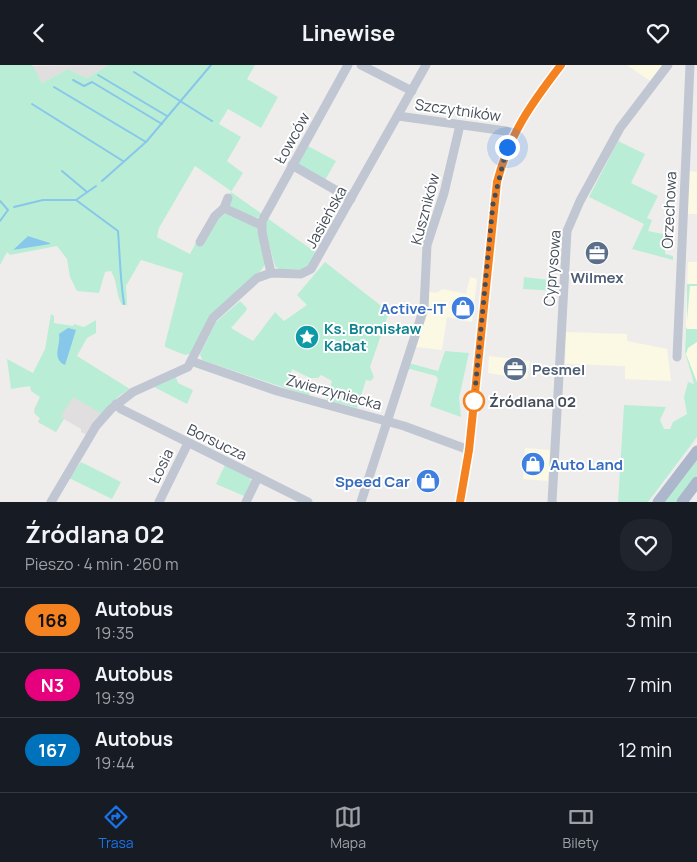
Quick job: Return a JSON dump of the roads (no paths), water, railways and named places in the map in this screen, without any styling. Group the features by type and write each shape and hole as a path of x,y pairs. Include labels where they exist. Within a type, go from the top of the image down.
{"main road":[{"path":"658,502 697,451"},
{"path":"682,502 697,482"}],"street":[{"name":"Łowców","path":"261,225 348,65"},
{"path":"361,65 412,91"},
{"name":"Jasieńska","path":"271,273 301,274 311,269 426,65"},
{"path":"460,502 469,450 493,204 502,163 513,134 534,99 561,65"},
{"name":"Cyprysowa","path":"552,502 567,231 580,201 620,129 668,65"},
{"name":"Orzechowa","path":"678,357 690,65"},
{"name":"Szczytników","path":"398,116 506,131 513,134"},
{"name":"Kuszników","path":"362,502 424,308 427,245 444,193 460,125"},
{"path":"292,165 351,199"},
{"path":"200,242 215,216 224,208 228,198"},
{"path":"51,502 96,426 116,404 133,392 188,367 212,318 258,278 271,273 261,225 224,208"},
{"name":"Zwierzyniecka","path":"191,361 277,391 387,421 469,450"},
{"name":"Borsucza","path":"116,404 121,409 308,502"},
{"name":"Łosia","path":"159,502 188,443"},
{"path":"246,502 258,477"}],"water":[{"path":"28,236 50,243 50,244 13,250"},
{"path":"68,328 76,330 65,365 58,359 57,351 59,334"}],"waterway":[{"path":"102,181 146,142 211,65"},
{"path":"134,72 212,121"},
{"path":"98,75 167,116"},
{"path":"73,80 84,86 92,82 162,124"},
{"path":"54,87 146,142"},
{"path":"32,104 123,161"},
{"path":"62,171 87,192"},
{"path":"14,207 43,200 76,200 96,186"},
{"path":"76,200 118,231 124,304"},
{"path":"0,201 8,210 0,221"}],"place":[{"name":"Wilmex","path":"597,253"},
{"name":"Active-IT","path":"463,308"},
{"name":"Ks. Bronisław Kabat","path":"307,337"},
{"name":"Pesmel","path":"515,369"},
{"name":"Źródlana 02","path":"474,401"},
{"name":"Auto Land","path":"533,464"},
{"name":"Speed Car","path":"428,481"}]}
